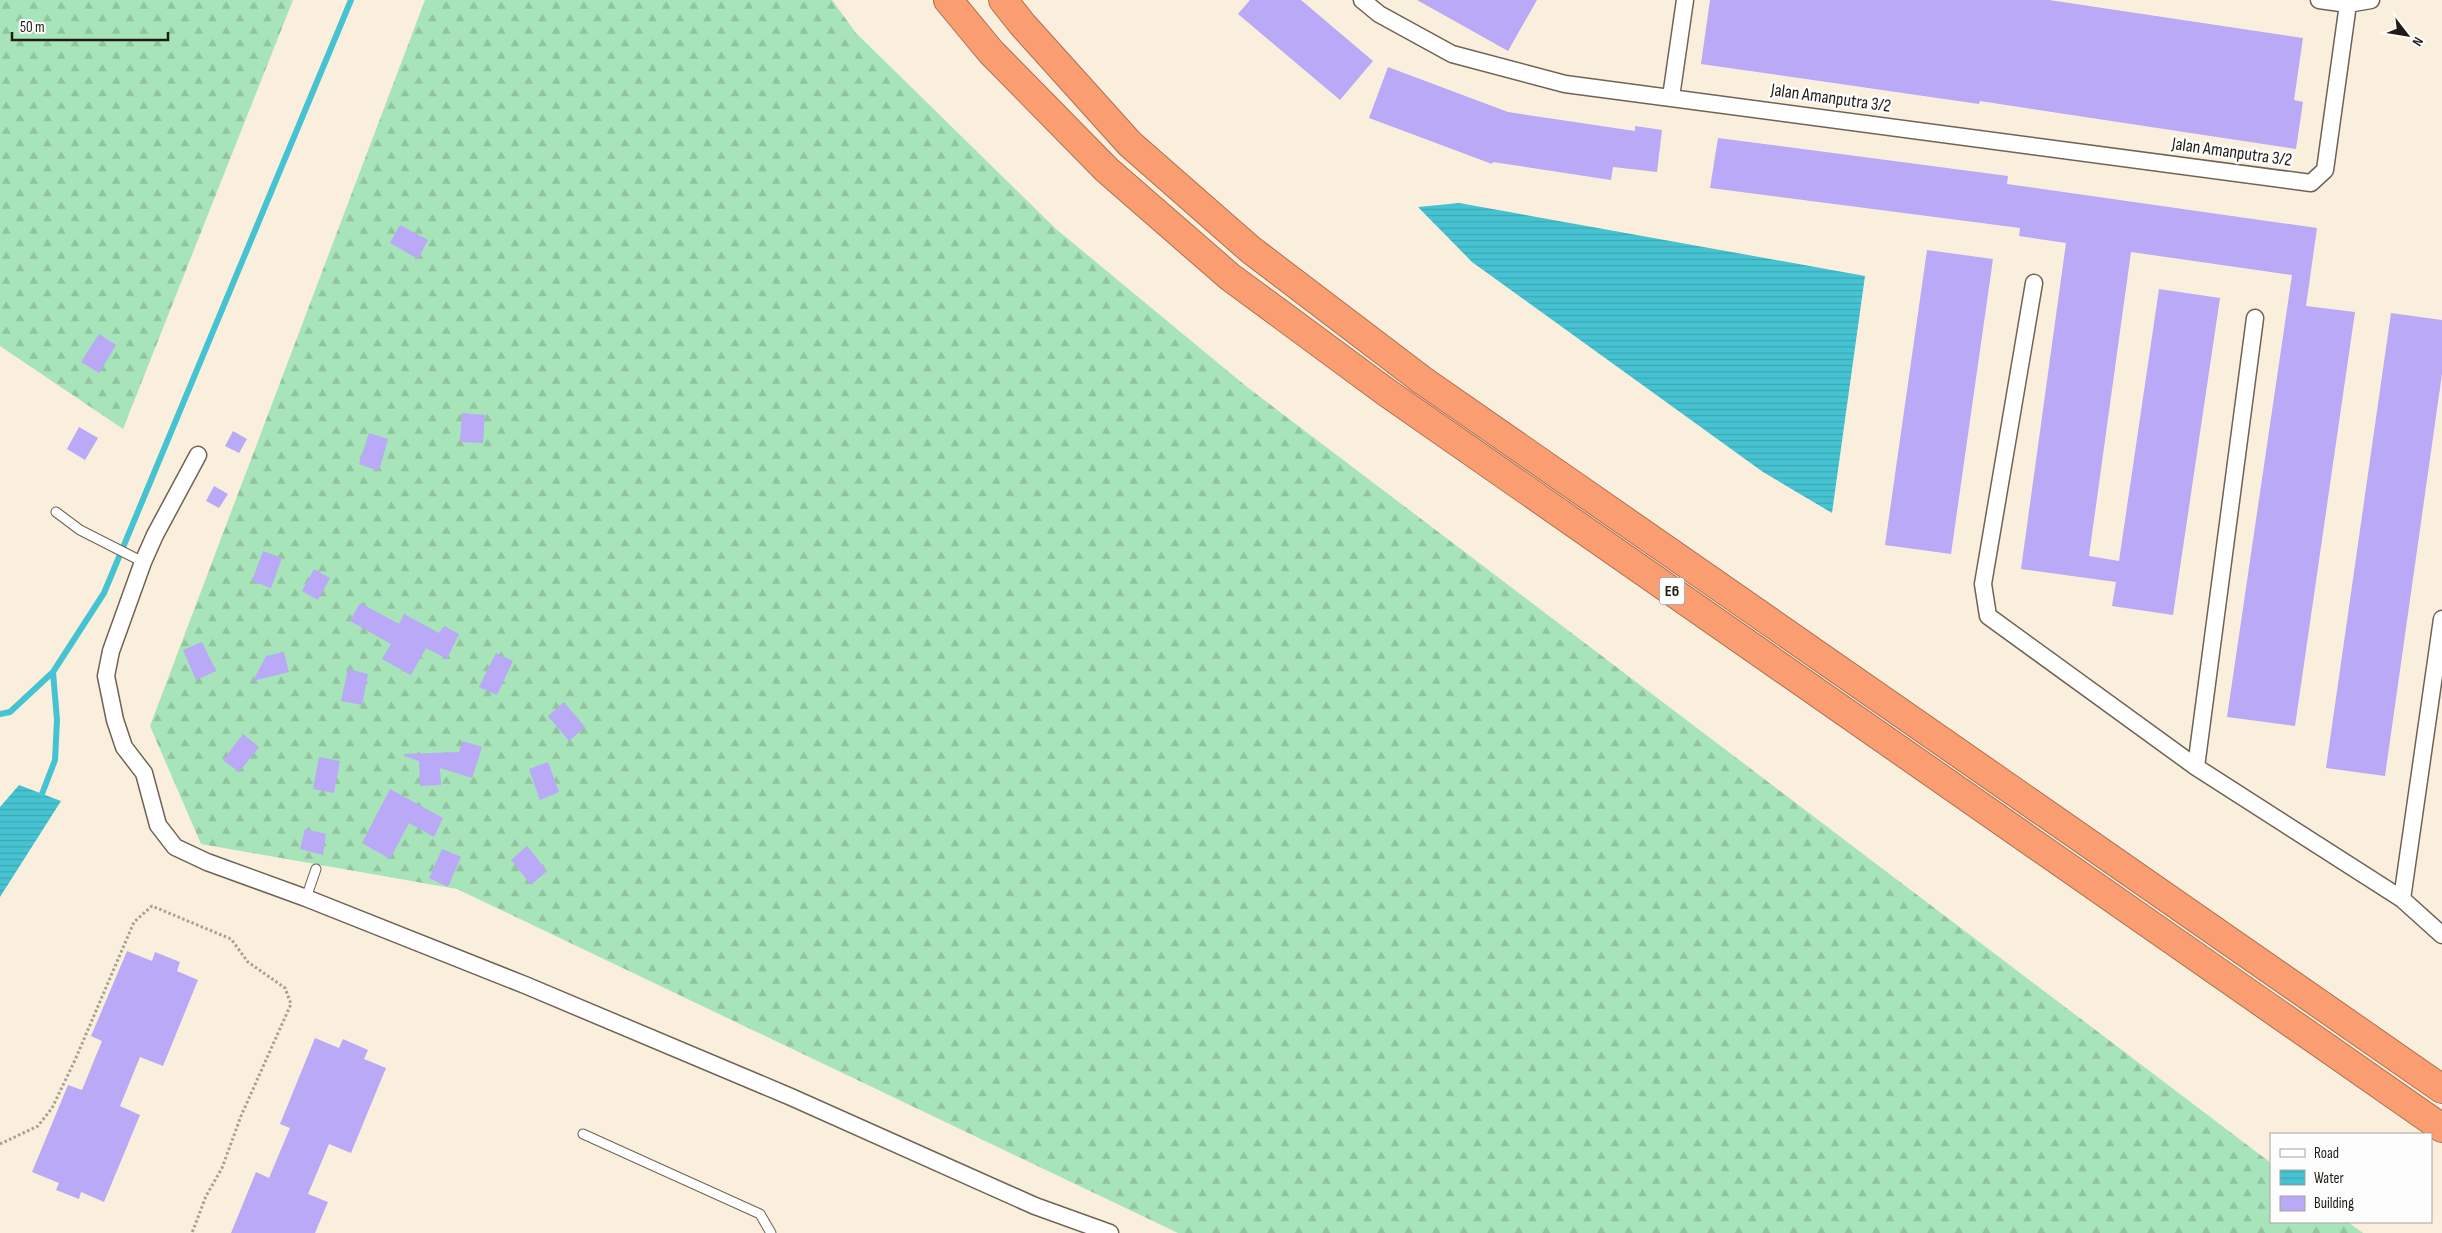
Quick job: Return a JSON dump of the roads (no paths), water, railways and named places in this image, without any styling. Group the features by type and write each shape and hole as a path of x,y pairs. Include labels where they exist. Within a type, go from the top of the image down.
{"highway":[{"name":"E6","path":"948,0 992,52 1107,170 1230,277 1386,392 2442,1128"},
{"name":"E6","path":"1003,0 1022,24 1130,144 1251,250 1414,374 2442,1089"}],"street":[{"name":"Jalan Amanputra 3/2","path":"1362,0 1379,14 1452,54 1565,84 2311,182 2325,170 2348,4"},
{"path":"1671,97 1685,0"},
{"path":"2319,0 2348,4 2371,0"},
{"path":"2034,283 1983,584 1988,616 2196,767 2402,899 2442,935"},
{"path":"2196,767 2256,318"},
{"path":"198,456 155,535 143,562 111,651 106,676 115,720 124,747 144,773 158,825 174,847 534,988 782,1093 1035,1206 1110,1233"},
{"path":"2402,899 2442,619"}],"lane":[{"path":"56,512 80,530 143,562"},
{"path":"306,898 316,869"},
{"path":"583,1134 760,1214 772,1233"}],"water":[{"path":"1459,203 1865,276 1832,513 1763,472 1472,262 1418,207"},
{"path":"19,785 61,801 0,897 0,807"}],"waterway":[{"path":"42,794 55,760 57,720 53,672 104,593 351,0"},
{"path":"0,714 10,712 53,672"}]}
